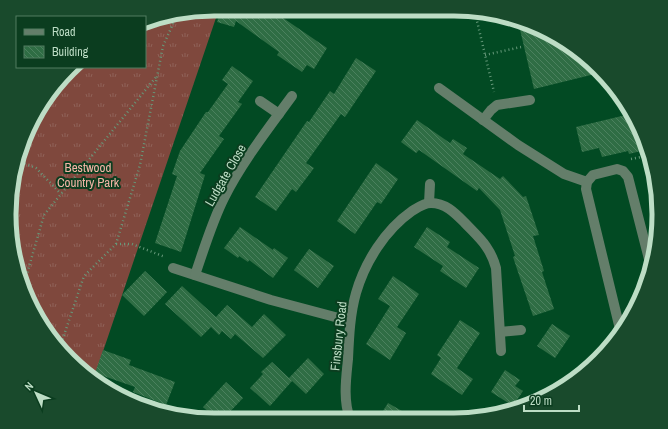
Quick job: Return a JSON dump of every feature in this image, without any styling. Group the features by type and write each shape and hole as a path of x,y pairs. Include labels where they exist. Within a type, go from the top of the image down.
{"street":[{"path":"439,88 483,120 564,174 587,182"},
{"name":"Ludgate Close","path":"195,275 217,213 225,197 245,162 292,96"},
{"path":"483,120 497,104 530,100"},
{"path":"260,101 279,114"},
{"path":"619,325 586,189 587,182 593,175 616,169 624,171 628,177 648,254"},
{"path":"430,184 429,202 442,204 453,211 490,251 496,268 501,351"},
{"name":"Finsbury Road","path":"347,413 345,393 350,321 356,293 363,274 372,256 383,240 406,216 418,207 429,202"},
{"path":"173,268 271,300 350,321"},
{"path":"500,332 520,330"}],"path":[{"path":"476,18 497,104"},
{"path":"62,341 84,276 116,244 140,165 163,46 175,20"},
{"path":"485,55 521,47"},
{"path":"26,276 44,215 157,76"},
{"path":"23,163 36,168 60,194"},
{"path":"116,244 132,244 169,258 173,268"}],"green space":[{"name":"Bestwood Country Park","path":"202,16 217,16 96,373 74,355 49,325 36,302 23,266 16,227 16,202 23,163 31,139 49,104 81,68 146,68 146,29 176,20"}],"building":[{"path":"219,16 280,16 327,48 314,69 307,65 302,72 277,55 279,52 236,21 234,27 217,22"},
{"path":"520,28 541,36 564,49 594,74 534,89"},
{"path":"356,58 376,71 345,117 341,114 306,163 314,168 296,192 292,189 276,211 255,197 307,121 309,122 330,91 334,94"},
{"path":"232,66 253,81 238,102 242,104 219,136 224,139 200,173 205,175 181,252 155,243 177,176 172,174 180,151 206,112 208,112 228,84 222,80"},
{"path":"625,115 632,127 641,151 629,154 628,151 602,157 599,148 582,152 576,127"},
{"path":"417,120 450,143 453,139 467,148 463,154 500,179 503,176 523,197 526,196 539,235 533,236 544,271 542,272 554,309 533,316 513,257 515,256 500,210 479,188 477,191 419,150 416,153 401,142"},
{"path":"376,163 398,179 381,204 377,202 355,234 337,221"},
{"path":"240,227 273,250 274,248 288,258 273,278 249,260 248,262 239,256 238,258 224,248"},
{"path":"427,227 450,242 447,247 479,268 466,288 440,271 443,266 414,247"},
{"path":"309,249 334,266 318,288 294,270"},
{"path":"145,271 167,292 144,316 122,295"},
{"path":"393,276 419,294 397,327 406,333 390,360 366,344 390,306 378,299"},
{"path":"182,286 216,317 227,305 252,327 264,314 286,335 263,358 235,334 231,339 222,331 219,335 211,327 201,337 165,304"},
{"path":"460,320 480,333 457,368 473,379 462,395 431,374 441,358 437,355"},
{"path":"552,324 570,336 555,358 537,346"},
{"path":"103,350 131,360 129,365 175,382 166,405 133,392 135,387 95,373"},
{"path":"308,358 324,374 306,394 292,381 270,406 250,388 263,374 261,372 272,362 289,378"},
{"path":"505,370 520,380 515,386 523,391 515,403 510,404 491,392"},
{"path":"226,382 243,398 229,413 210,413 203,407"},
{"path":"388,403 406,413 382,413"}]}
